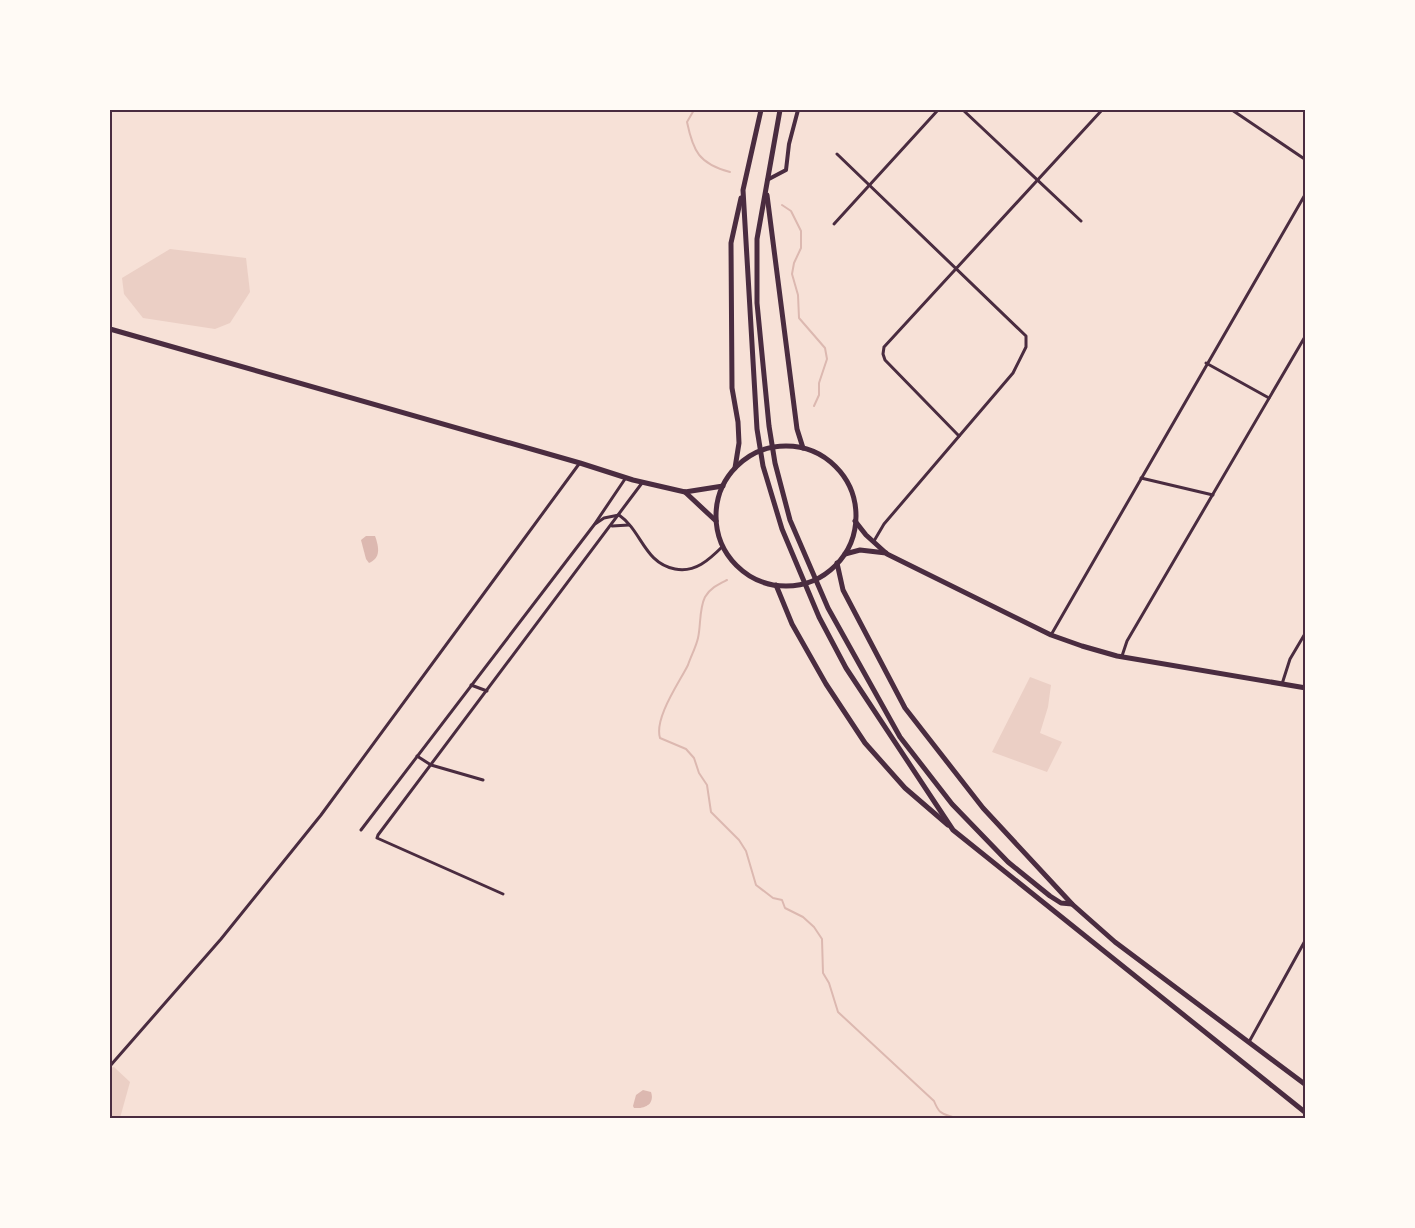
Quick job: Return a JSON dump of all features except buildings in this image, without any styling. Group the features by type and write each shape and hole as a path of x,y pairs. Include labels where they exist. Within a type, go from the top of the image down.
{"highway":[{"path":"735,468 740,443 732,388 731,243 761,110"},
{"path":"780,110 766,187 797,429 803,448"},
{"path":"766,187 757,239 758,303 769,426 790,520 828,609 900,737 952,804 1008,862 1050,896 1061,903 1072,904"},
{"path":"743,190 757,429 763,466 782,529 819,617 846,669 953,830"},
{"path":"110,329 643,482 685,492 723,486"},
{"path":"785,446 803,448 826,458 843,475 853,497 855,521 850,544 837,563 821,576 803,584 776,585 763,582 740,568 723,546 716,521 718,497 735,468 750,456 766,448 785,446"},
{"path":"685,492 716,521"},
{"path":"855,521 866,535 887,554"},
{"path":"844,554 860,550 887,554 1051,635 1122,657 1305,688"},
{"path":"837,563 843,590 905,708 983,808 1072,904 1115,942 1305,1085"},
{"path":"776,585 792,624 820,674 865,743 905,788 953,830 1305,1113"}],"street":[{"path":"766,180 786,170 789,144 798,110"},
{"path":"834,224 938,110"},
{"path":"963,110 1082,221"},
{"path":"959,436 885,360 884,347 1102,110"},
{"path":"1232,110 1305,160"},
{"path":"837,154 1026,336 1026,347 1013,373 884,524 874,541"},
{"path":"1051,635 1305,193"},
{"path":"1122,657 1127,641 1305,335"},
{"path":"1206,363 1269,398"},
{"path":"110,1066 221,939 321,815 580,463"},
{"path":"361,830 594,525 626,477"},
{"path":"1140,478 1212,495"},
{"path":"503,894 377,838 643,482"},
{"path":"594,525 604,518 619,515"},
{"path":"619,515 630,525 651,555 663,566 686,571 708,562 723,546"},
{"path":"610,527 630,525"},
{"path":"1282,684 1290,659 1305,632"},
{"path":"471,685 487,691"},
{"path":"417,756 431,765 483,780"},
{"path":"1249,1042 1305,939"}],"shaded area":[{"path":"170,249 246,258 250,292 230,323 215,329 143,318 124,294 122,278"},
{"path":"366,536 375,536 378,548 376,558 369,563 361,540"},
{"path":"1030,677 1051,685 1048,707 1040,733 1062,742 1047,772 992,752"},
{"path":"114,1067 130,1082 120,1118 110,1118 110,1068"},
{"path":"643,1090 651,1092 652,1100 645,1107 634,1108 636,1095"}],"waterway":[{"path":"694,110 687,122 699,155 711,165 730,172"},
{"path":"782,205 791,211 801,231 801,248 792,274 798,295 799,318 825,348 827,359 819,383 819,395 814,406"},
{"path":"727,580 712,589 705,597 697,641 688,665 664,711 659,730 660,738 686,749 694,758 699,773 707,785 711,812 739,840 746,851 756,885 773,898 782,900 785,908 803,917 822,939 823,973 829,983 838,1012 934,1101 940,1112 955,1118"}]}
